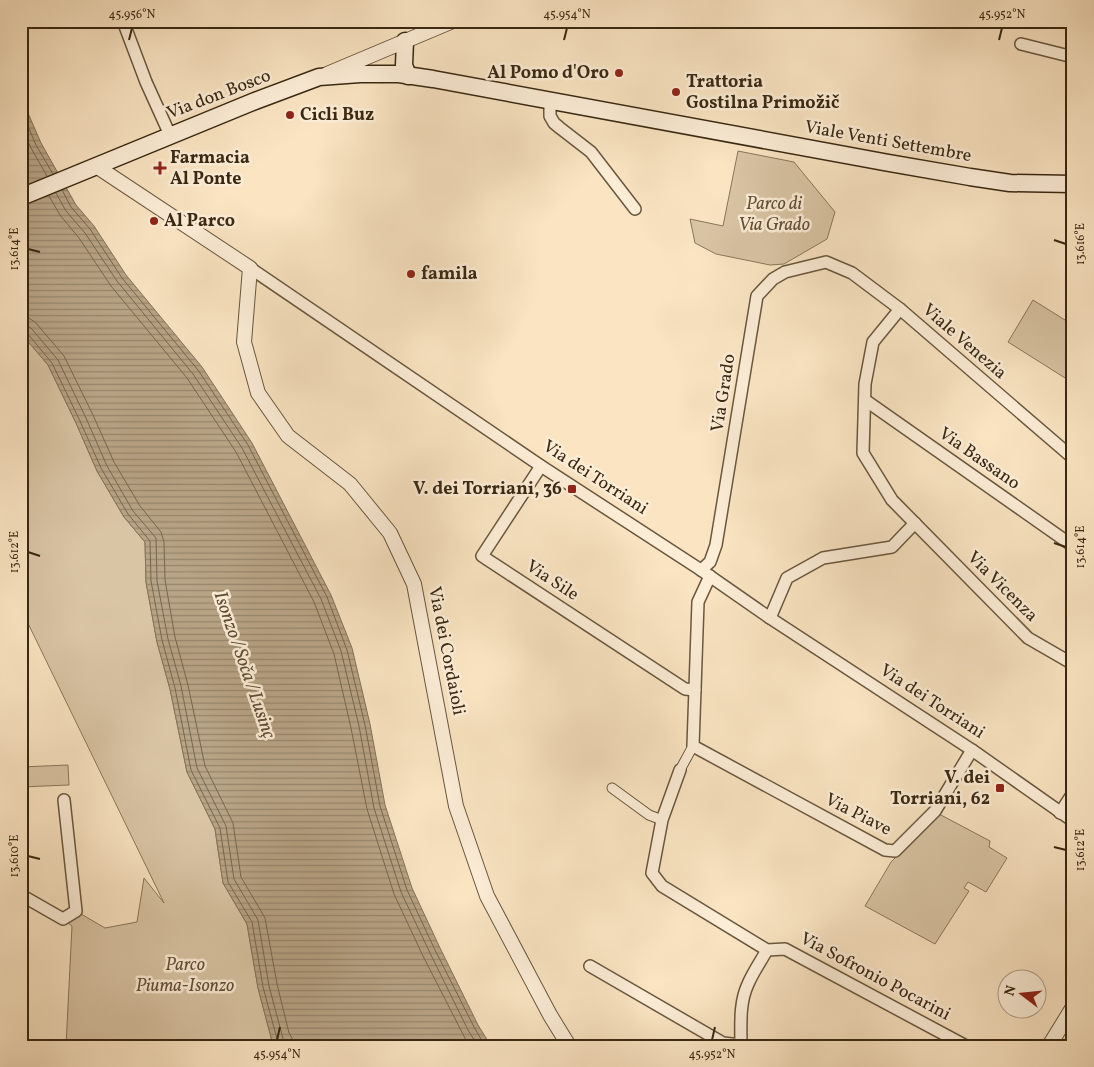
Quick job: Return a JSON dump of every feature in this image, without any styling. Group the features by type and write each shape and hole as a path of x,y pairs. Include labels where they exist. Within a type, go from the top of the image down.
{"main road":[{"path":"406,41 404,65 408,76"},
{"name":"Viale Venti Settembre","path":"319,77 358,68 451,82 970,177 1010,183 1073,184"},
{"name":"Via don Bosco","path":"21,197 170,135 319,77"}],"street":[{"path":"123,21 146,82 170,135"},
{"path":"358,68 406,41 453,21"},
{"path":"1022,44 1073,57"},
{"path":"550,100 550,116 554,123 591,152 635,209"},
{"name":"Via dei Torriani","path":"96,166 250,268 541,466 972,750 1073,821"},
{"name":"Viale Venezia","path":"826,262 852,273 900,310 1073,458"},
{"name":"Via Grado","path":"706,573 716,545 757,296 773,279 785,272 826,262"},
{"name":"Via dei Cordaioli","path":"250,268 244,342 258,393 288,436 350,484 390,533 414,584 456,806 487,896 550,1015 570,1046"},
{"name":"Via Vicenza","path":"900,310 873,342 865,384 864,453 892,500 1028,638 1073,664"},
{"name":"Via Bassano","path":"865,400 1073,546"},
{"name":"Via Sile","path":"541,466 482,556 686,689 695,690"},
{"path":"770,618 787,578 823,558 892,547 915,523"},
{"path":"612,788 649,815 662,820 680,770 693,746 698,602 706,573"},
{"name":"Via Piave","path":"693,746 885,850 895,851 934,811 972,750"},
{"path":"1060,813 1073,792"},
{"path":"21,895 63,920 76,912 64,800"},
{"name":"Via Sofronio Pocarini","path":"662,820 652,873 662,886 767,950 785,949 966,1046"},
{"path":"590,966 723,1043 741,1045 743,998 748,984 767,950"},
{"path":"1051,1045 1073,1007"}],"green space":[{"name":"Parco di Via Grado","path":"738,151 794,162 835,212 827,239 784,264 770,265 716,254 695,243 690,219 723,226"},
{"path":"1033,300 1073,325 1073,383 1008,342"},
{"name":"Parco Piuma-Isonzo","path":"21,322 34,348 48,365 97,471 124,517 145,542 146,582 157,642 170,689 187,772 215,829 223,883 247,924 258,988 275,1046 66,1046 72,926 63,919 76,911 105,928 137,922 144,878 164,903 21,609"},
{"path":"68,765 69,785 21,787 21,767"},
{"path":"939,814 990,841 989,847 1007,858 986,892 968,882 964,888 969,891 935,944 865,906 891,862"}],"water":[{"name":"Isonzo / Soča / Lusinç","path":"21,97 41,143 76,205 94,226 126,275 202,367 252,443 331,595 352,648 370,724 385,805 412,888 478,1025 491,1046 275,1046 272,1041 258,988 247,924 223,883 215,829 187,772 170,689 157,642 146,582 145,542 124,517 97,471 48,365 21,331"}],"place":[{"name":"Al Pomo d'Oro","path":"619,73"},
{"name":"Trattoria Gostilna Primožič","path":"676,92"},
{"name":"Cicli Buz","path":"290,115"},
{"name":"Farmacia Al Ponte","path":"160,168"},
{"name":"Al Parco","path":"154,221"},
{"name":"famila","path":"411,274"},
{"name":"V. dei Torriani, 36","path":"572,489"},
{"name":"V. dei Torriani, 62","path":"1000,788"}]}
